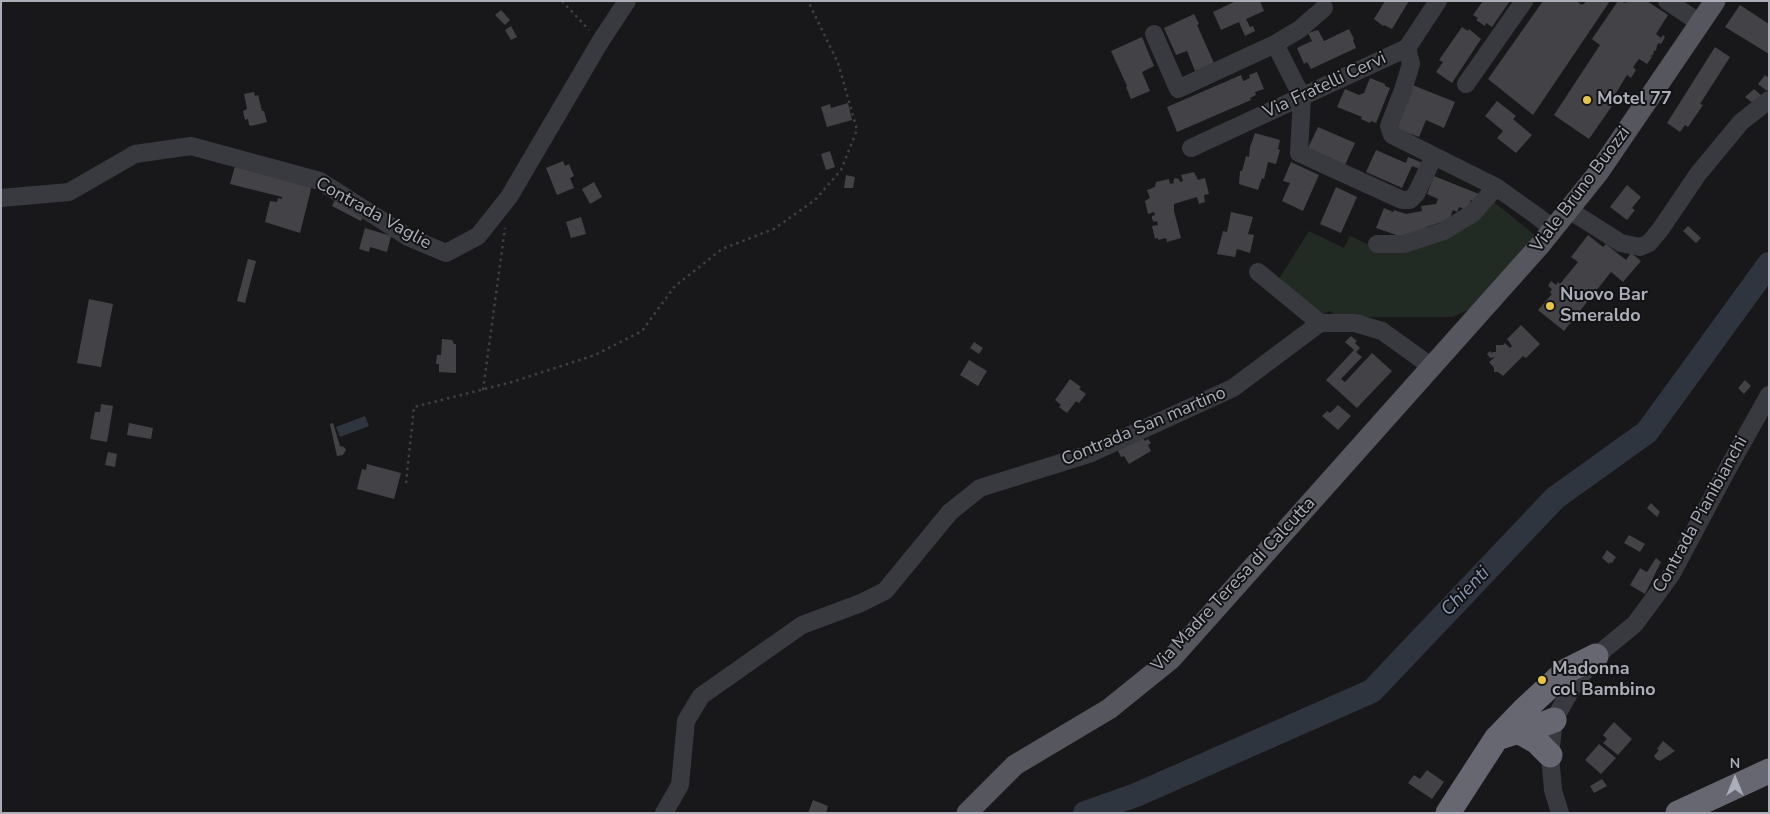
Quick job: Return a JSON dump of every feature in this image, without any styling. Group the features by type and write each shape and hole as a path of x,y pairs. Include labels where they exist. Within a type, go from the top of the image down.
{"highway":[{"path":"1448,813 1496,739 1508,734 1522,721 1566,671 1596,656"},
{"path":"1522,721 1538,727 1554,720"},
{"path":"1522,721 1536,741 1550,755"},
{"path":"1678,813 1769,771"},
{"path":"1703,813 1769,783"}],"main road":[{"name":"Viale Bruno Buozzi","path":"1432,368 1553,229 1598,173 1714,1"},
{"name":"Via Madre Teresa di Calcutta","path":"967,813 1015,765 1109,709 1171,659 1432,368"}],"street":[{"name":"Contrada Vaglie","path":"1,198 69,192 135,154 191,146 320,181 408,237 446,253 478,236 509,197 600,42 627,1"},
{"name":"Via Fratelli Cervi","path":"1191,148 1407,48 1438,1"},
{"path":"1466,84 1524,1"},
{"path":"1667,1 1700,23"},
{"path":"1154,34 1178,89 1275,44 1300,29 1324,8"},
{"path":"1275,44 1302,97 1299,153 1402,200 1410,200 1416,194 1434,156"},
{"path":"1407,48 1410,64 1403,90 1389,126 1392,135 1496,187 1530,210 1553,229"},
{"path":"1569,210 1621,243 1640,247 1649,243 1698,174 1741,122 1769,100"},
{"path":"1377,244 1404,244 1444,231 1473,213 1496,187"},
{"path":"1258,272 1320,323 1355,323 1382,331 1432,368"},
{"name":"Contrada San martino","path":"664,813 680,785 686,721 701,696 802,625 885,591 950,512 980,488 1089,454 1233,388 1320,323"},
{"name":"Contrada Pianibianchi","path":"1560,813 1553,790 1550,755 1554,720 1572,688 1596,656 1635,624 1671,575 1726,470 1769,395"}],"path":[{"path":"562,1 600,42"},
{"path":"406,482 414,407 512,382 595,355 642,331 675,286 722,249 774,229 815,200 841,170 857,130 838,63 808,1"},
{"path":"483,390 505,226"}],"shaded area":[{"path":"1494,202 1535,235 1472,308 1453,317 1337,317 1330,311 1316,318 1277,282 1309,231 1344,248 1350,236 1385,252"},
{"path":"365,416 369,426 340,437 336,427"}],"building":[{"path":"1236,1 1260,1 1264,11 1246,19 1250,27 1253,26 1255,31 1245,36 1239,22 1221,30 1213,12"},
{"path":"1385,1 1409,1 1392,29 1383,26 1374,19"},
{"path":"1483,1 1510,1 1492,27 1486,23 1485,26 1476,20 1478,18 1473,15"},
{"path":"1543,1 1576,1 1582,5 1587,1 1610,1 1533,115 1488,79"},
{"path":"1618,1 1626,3 1627,1 1647,1 1668,15 1656,34 1661,38 1663,35 1665,37 1661,44 1657,45 1656,51 1654,50 1647,64 1639,59 1633,67 1636,70 1631,78 1627,75 1611,101 1614,103 1589,139 1554,115 1600,45 1592,39"},
{"path":"1740,5 1769,24 1769,54 1725,27"},
{"path":"501,10 510,20 505,25 495,15"},
{"path":"1194,14 1214,63 1195,71 1187,51 1176,55 1164,28"},
{"path":"511,26 517,37 511,40 505,30"},
{"path":"1462,27 1468,31 1469,29 1481,39 1452,83 1436,72 1443,62 1439,60"},
{"path":"1349,29 1356,48 1311,69 1307,62 1304,64 1297,48 1312,41 1308,33 1318,30 1324,41"},
{"path":"1142,37 1154,66 1142,72 1150,91 1131,99 1111,51"},
{"path":"1715,47 1730,57 1700,104 1703,105 1688,127 1685,125 1680,132 1667,123"},
{"path":"1257,72 1264,89 1255,92 1256,95 1250,98 1251,100 1177,132 1167,107 1241,75 1243,81 1250,78 1249,75"},
{"path":"1765,75 1769,78 1769,88 1767,91 1758,84"},
{"path":"1370,78 1390,88 1376,123 1371,121 1370,123 1361,119 1362,117 1337,107 1345,89 1359,95 1364,93"},
{"path":"1410,84 1455,102 1444,128 1426,120 1419,137 1392,127"},
{"path":"1754,89 1762,96 1753,103 1745,97"},
{"path":"254,92 255,96 258,95 267,122 251,126 248,119 245,120 243,111 247,109 244,94"},
{"path":"1497,101 1516,116 1513,119 1532,135 1516,153 1497,138 1503,131 1485,116"},
{"path":"848,103 852,120 827,127 821,107 830,104 831,108"},
{"path":"1318,127 1355,143 1345,165 1308,148"},
{"path":"1255,133 1280,140 1278,149 1280,150 1276,164 1268,162 1264,179 1262,178 1258,190 1239,184 1240,171 1242,171 1246,156 1249,157"},
{"path":"1376,150 1406,163 1408,157 1423,163 1420,169 1412,166 1402,188 1366,172"},
{"path":"830,151 835,167 826,170 821,154"},
{"path":"563,161 565,166 569,164 574,176 570,178 574,188 557,195 546,168"},
{"path":"1291,162 1319,175 1303,211 1282,201 1290,183 1283,181"},
{"path":"235,166 312,185 300,233 265,222 270,201 277,202 278,198 282,199 282,197 230,184"},
{"path":"1194,172 1198,180 1205,178 1209,194 1204,195 1205,202 1199,204 1197,197 1174,204 1181,238 1167,242 1166,238 1155,239 1152,226 1158,225 1157,221 1154,222 1152,219 1152,216 1155,215 1154,212 1148,214 1145,201 1150,198 1147,190 1155,187 1156,182 1169,179 1170,184 1174,183 1175,178 1179,179 1180,182 1183,181 1181,175"},
{"path":"846,175 855,177 853,188 844,188"},
{"path":"1434,176 1479,194 1475,201 1471,200 1467,210 1459,207 1457,212 1453,210 1449,220 1426,227 1426,230 1402,237 1376,228 1384,208 1406,214 1422,211 1421,206 1436,204 1438,199 1427,194"},
{"path":"594,182 602,197 590,204 582,189"},
{"path":"1627,185 1641,197 1632,208 1635,210 1627,220 1610,207"},
{"path":"1336,187 1357,197 1341,233 1320,224"},
{"path":"336,198 365,211 361,221 332,206"},
{"path":"1231,212 1253,217 1248,234 1254,235 1250,253 1237,249 1235,257 1217,254 1223,231 1227,232"},
{"path":"581,217 586,234 571,238 566,222"},
{"path":"1688,226 1701,238 1696,243 1683,231"},
{"path":"365,228 391,236 387,252 370,247 369,252 359,249"},
{"path":"1588,235 1603,247 1606,244 1626,260 1631,253 1641,261 1623,282 1611,272 1564,331 1538,310 1552,294 1550,293 1552,289 1548,286 1551,281 1556,285 1558,282 1560,284 1578,262 1571,257"},
{"path":"248,259 256,261 245,303 237,301"},
{"path":"89,299 113,304 101,367 77,363"},
{"path":"1521,325 1540,344 1526,358 1523,356 1503,376 1498,372 1494,372 1494,368 1489,362 1495,357 1490,358 1487,354 1490,351 1493,354 1492,352 1496,352 1496,345 1503,345 1505,343 1510,348 1512,346 1507,339"},
{"path":"1351,336 1357,341 1355,343 1360,348 1356,352 1362,357 1341,379 1345,382 1372,353 1392,371 1357,408 1326,380 1354,350 1345,342"},
{"path":"442,339 452,340 456,344 456,373 439,372 439,364 436,364 437,355 441,355"},
{"path":"974,342 983,348 979,354 970,348"},
{"path":"969,360 987,371 978,386 960,375"},
{"path":"1070,379 1081,387 1079,389 1086,394 1079,403 1076,401 1067,413 1059,407 1061,405 1055,400"},
{"path":"1745,380 1751,386 1744,394 1738,388"},
{"path":"101,404 113,406 107,442 90,439 95,412 100,412"},
{"path":"1338,405 1351,416 1338,430 1322,416 1327,411 1330,413"},
{"path":"129,423 153,428 151,439 127,435"},
{"path":"333,423 340,446 346,450 343,455 337,456 330,424"},
{"path":"1142,437 1145,441 1148,439 1151,443 1148,445 1151,451 1129,464 1124,456 1121,457 1118,451"},
{"path":"108,452 117,454 115,467 105,465"},
{"path":"367,464 401,473 394,499 357,489 362,469 366,470"},
{"path":"1651,503 1660,512 1657,517 1647,508"},
{"path":"1629,535 1645,544 1640,552 1624,543"},
{"path":"1607,550 1616,557 1609,564 1602,558"},
{"path":"1656,558 1661,562 1645,594 1630,585 1640,568 1647,572"},
{"path":"1614,722 1632,739 1618,755 1603,743 1607,739 1603,735"},
{"path":"1663,741 1675,751 1660,761 1654,756"},
{"path":"1599,744 1616,758 1601,774 1585,760"},
{"path":"1427,770 1444,782 1432,799 1408,783 1414,775 1420,779"},
{"path":"1602,779 1607,786 1594,793 1590,786"},
{"path":"813,800 828,806 826,813 808,813"}],"waterway":[{"name":"Chienti","path":"1085,813 1136,795 1372,691 1555,498 1647,432 1769,264"}],"place":[{"name":"Motel 77","path":"1587,100"},
{"name":"Nuovo Bar Smeraldo","path":"1550,306"},
{"name":"Madonna col Bambino","path":"1542,680"}]}
